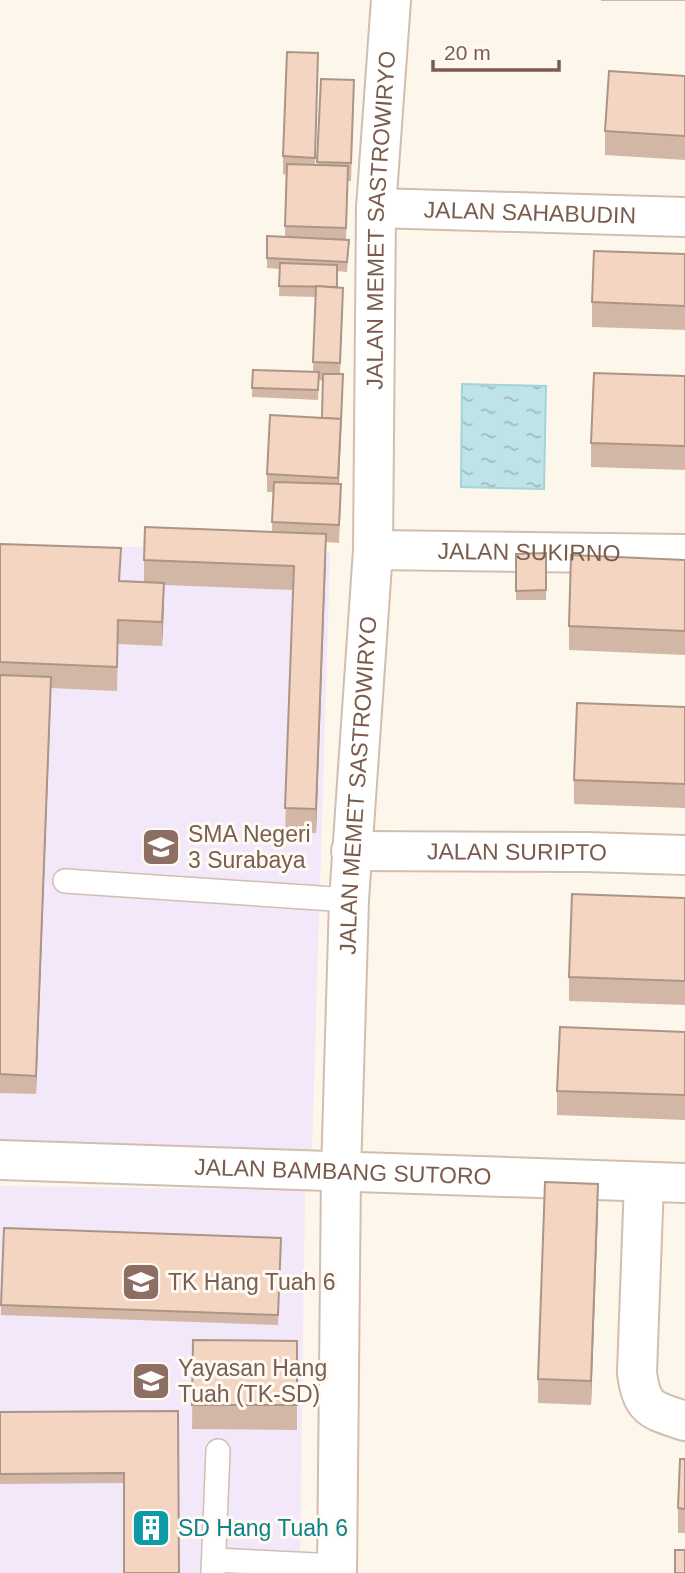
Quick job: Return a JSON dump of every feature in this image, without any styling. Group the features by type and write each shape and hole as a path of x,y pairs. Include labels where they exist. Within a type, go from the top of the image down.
{"street":[{"name":"JALAN MEMET SASTROWIRYO","path":"337,1569 341,1173 349,900 373,550 376,208 391,0"},
{"name":"JALAN SAHABUDIN","path":"376,208 685,217"},
{"name":"JALAN SUKIRNO","path":"373,550 685,554"},
{"name":"JALAN SURIPTO","path":"351,851 685,855"},
{"name":"JALAN BAMBANG SUTORO","path":"0,1160 685,1184"},
{"path":"643,1182 637,1373 640,1395 654,1411 685,1421"}],"lane":[{"path":"65,881 349,900"},
{"path":"218,1451 214,1566 337,1569"}],"shaded area":[{"name":"SMA Negeri 3 Surabaya","path":"0,543 330,553 312,1150 0,1141"},
{"name":"Yayasan Hang Tuah (TK-SD)","path":"0,1186 305,1190 300,1573 0,1573"}],"water":[{"path":"462,384 546,386 544,489 461,487"}],"building":[{"path":"287,52 318,53 315,158 283,156"},
{"path":"609,71 685,76 685,136 605,131"},
{"path":"321,79 354,80 351,163 317,162"},
{"path":"287,164 348,166 346,228 285,226"},
{"path":"267,236 349,240 347,262 267,258"},
{"path":"594,251 685,254 685,306 592,302"},
{"path":"280,263 337,265 337,287 279,286"},
{"path":"316,286 343,288 340,363 313,362"},
{"path":"253,370 319,372 318,390 252,388"},
{"path":"594,373 685,376 685,446 591,443"},
{"path":"323,374 343,374 341,421 322,418"},
{"path":"270,415 341,419 338,478 267,474"},
{"path":"274,482 341,484 339,525 272,522"},
{"path":"145,527 326,534 316,809 285,808 294,566 144,560"},
{"path":"0,544 121,548 119,581 164,583 162,622 118,620 117,667 0,662"},
{"path":"546,553 546,590 516,591 516,554"},
{"path":"571,555 685,560 685,631 569,626"},
{"path":"0,675 51,677 36,1076 0,1074"},
{"path":"577,703 685,707 685,784 574,780"},
{"path":"572,894 685,898 685,981 569,977"},
{"path":"560,1027 685,1032 685,1095 557,1091"},
{"path":"545,1182 598,1184 591,1381 538,1379"},
{"name":"TK Hang Tuah 6","path":"4,1228 281,1238 278,1315 1,1305"},
{"path":"193,1340 297,1341 297,1405 192,1405"},
{"name":"SD Hang Tuah 6","path":"178,1411 179,1573 124,1573 124,1473 0,1474 0,1412"},
{"path":"680,1459 685,1459 685,1509 678,1508"},
{"path":"675,1550 685,1550 685,1573 675,1573"}],"place":[{"name":"SMA Negeri 3 Surabaya","path":"161,847"},
{"name":"TK Hang Tuah 6","path":"141,1282"},
{"name":"Yayasan Hang Tuah (TK-SD)","path":"151,1381"},
{"name":"SD Hang Tuah 6","path":"151,1528"}]}
